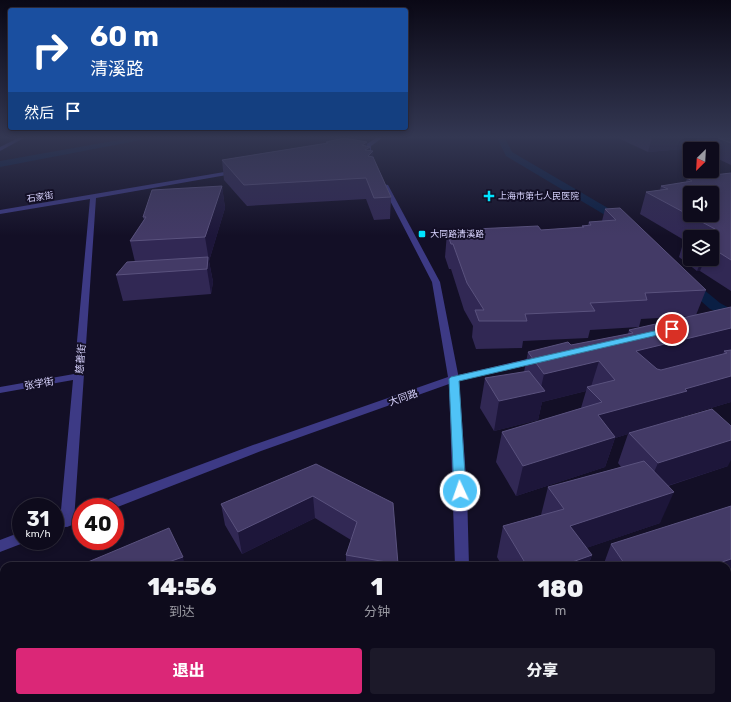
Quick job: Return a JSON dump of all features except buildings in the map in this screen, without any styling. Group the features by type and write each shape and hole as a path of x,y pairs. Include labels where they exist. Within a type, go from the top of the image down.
{"street":[{"name":"石家街","path":"0,212 240,171"},
{"path":"381,178 436,282 454,379 462,562"},
{"name":"慈善街","path":"64,498 78,376 93,197"},
{"name":"大同路","path":"124,499 256,448 454,379 548,358"},
{"name":"张学街","path":"0,390 78,376"},
{"path":"0,546 12,541"}],"waterway":[{"path":"537,171 609,213 621,224"},
{"path":"688,283 715,306 731,314"}],"place":[{"name":"上海市第七人民医院","path":"489,196"},
{"name":"大同路清溪路","path":"422,234"}],"route":[{"path":"460,491 454,379 672,329"}]}
